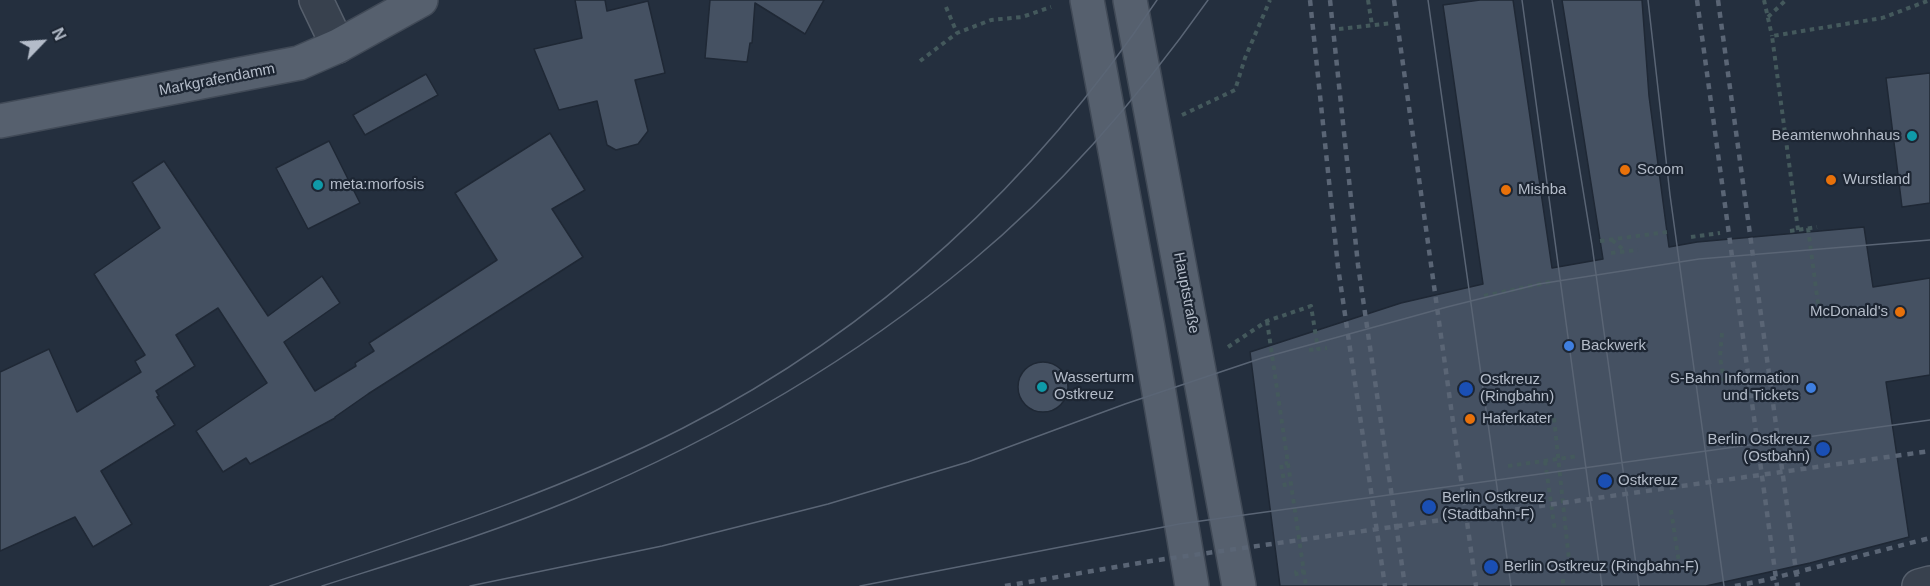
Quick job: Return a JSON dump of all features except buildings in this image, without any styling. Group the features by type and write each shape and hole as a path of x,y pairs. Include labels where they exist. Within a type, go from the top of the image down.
{"main road":[{"name":"Markgrafendamm","path":"0,121 285,67 338,46 420,0"},
{"path":"1087,0 1148,328 1192,586"},
{"name":"Hauptstraße","path":"1130,0 1239,586"}],"street":[{"path":"316,0 338,46"},
{"path":"1919,586 1930,583"}],"path":[{"path":"1186,113 1235,90 1245,58 1270,0"},
{"path":"1368,0 1372,25"},
{"path":"1764,0 1772,36 1798,230"},
{"path":"1768,18 1786,0"},
{"path":"1772,36 1882,18 1930,0"},
{"path":"946,7 957,33"},
{"path":"920,61 957,33 991,20 1022,17 1051,7"},
{"path":"1339,29 1392,23"},
{"path":"1790,231 1817,227"},
{"path":"1808,228 1820,319"},
{"path":"1600,241 1667,232"},
{"path":"1691,237 1720,233"},
{"path":"1612,240 1625,252"},
{"path":"1611,254 1638,250"},
{"path":"1484,296 1554,281"},
{"path":"1228,347 1267,321 1311,306 1318,349"},
{"path":"1267,321 1306,586"},
{"path":"1722,333 1720,357 1724,381"},
{"path":"1309,350 1327,348"},
{"path":"1554,418 1569,570"},
{"path":"1508,466 1579,456"},
{"path":"1545,461 1556,531"},
{"path":"1285,487 1281,464 1288,463"},
{"path":"1671,510 1679,562"},
{"path":"1297,576 1296,572 1304,570"},
{"path":"1563,579 1563,586"}],"tram line":[{"path":"270,586 480,515 583,474 683,428 754,389 822,345 887,297 948,244 1005,188 1059,129 1110,66 1157,0"},
{"path":"322,586 480,534 574,499 627,476 731,424 831,365 926,298 971,262 1036,203 1098,139 1127,105 1208,0"},
{"path":"1428,0 1511,586"},
{"path":"1522,0 1602,586"},
{"path":"1552,0 1592,245 1639,586"},
{"path":"1648,0 1670,195 1724,586"},
{"path":"470,586 662,546 828,504 968,462 1125,404 1262,358 1539,284 1699,259 1930,240"},
{"path":"860,586 1179,524 1930,420"}],"railway":[{"path":"1310,0 1338,267 1385,586"},
{"path":"1330,0 1358,265 1405,586"},
{"path":"1394,0 1476,586"},
{"path":"1697,0 1777,586"},
{"path":"1718,0 1798,586"},
{"path":"1005,586 1151,561 1930,451"},
{"path":"1735,586 1930,538"}],"place":[{"name":"Beamtenwohnhaus","path":"1912,136"},
{"name":"Scoom","path":"1625,170"},
{"name":"Wurstland","path":"1831,180"},
{"name":"meta:morfosis","path":"318,185"},
{"name":"Mishba","path":"1506,190"},
{"name":"McDonald's","path":"1900,312"},
{"name":"Backwerk","path":"1569,346"},
{"name":"Wasserturm Ostkreuz","path":"1042,387"},
{"name":"S-Bahn Information und Tickets","path":"1811,388"},
{"name":"Ostkreuz (Ringbahn)","path":"1466,389"},
{"name":"Haferkater","path":"1470,419"},
{"name":"Berlin Ostkreuz (Ostbahn)","path":"1823,449"},
{"name":"Ostkreuz","path":"1605,481"},
{"name":"Berlin Ostkreuz (Stadtbahn-F)","path":"1429,507"},
{"name":"Berlin Ostkreuz (Ringbahn-F)","path":"1491,567"}]}
